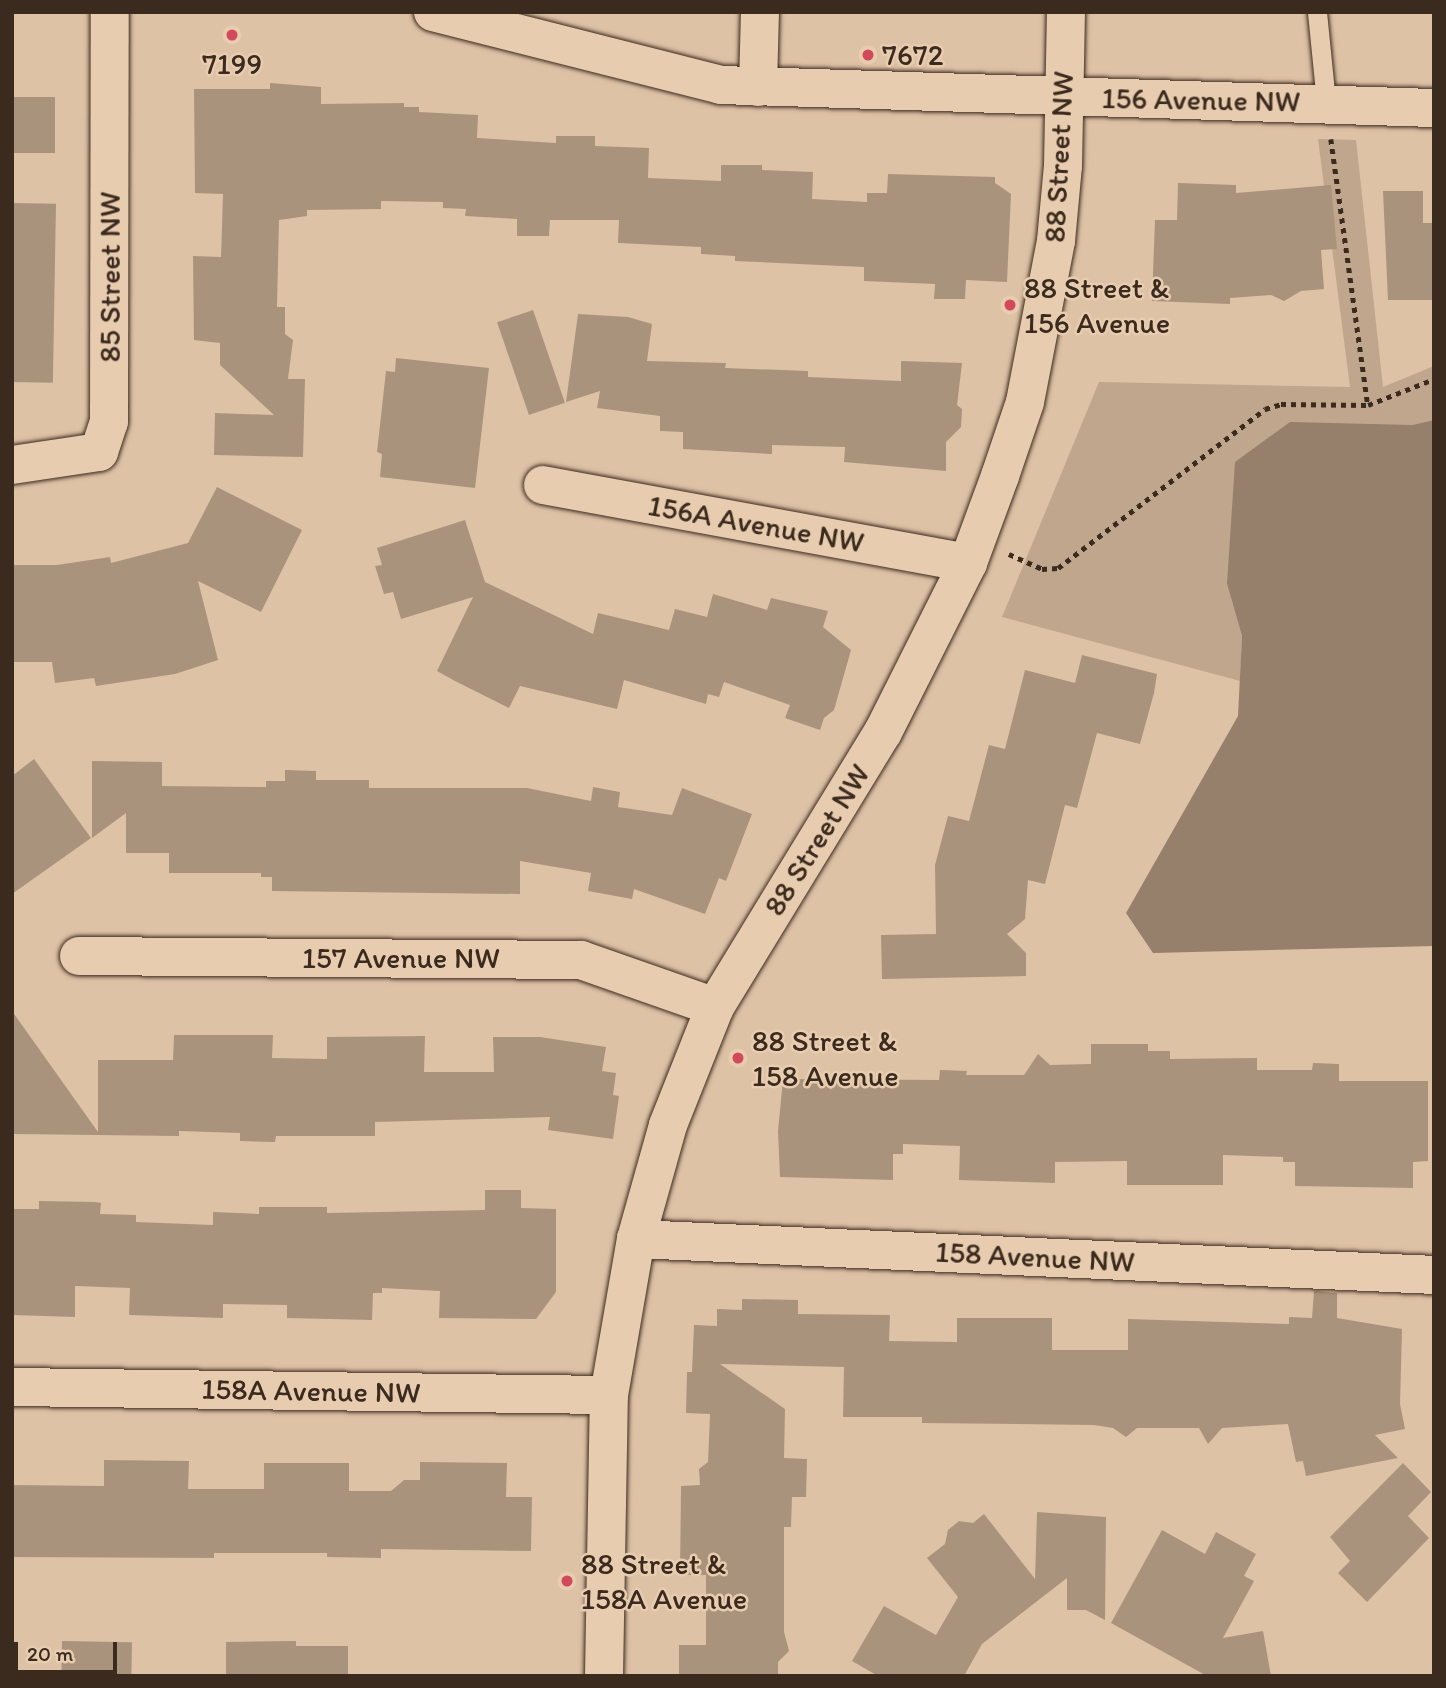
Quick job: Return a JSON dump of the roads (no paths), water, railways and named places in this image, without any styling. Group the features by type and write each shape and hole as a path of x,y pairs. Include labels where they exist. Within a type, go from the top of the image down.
{"street":[{"name":"85 Street NW","path":"12,465 99,452 109,422 110,12"},
{"name":"156 Avenue NW","path":"433,12 721,85 1064,98 1326,102 1434,108"},
{"path":"758,88 760,12"},
{"name":"88 Street NW","path":"604,1676 609,1395 636,1240 668,1125 715,1007 883,732 972,552 1025,402 1056,241 1066,12"},
{"name":"156A Avenue NW","path":"543,485 972,552"},
{"name":"157 Avenue NW","path":"79,956 581,960 715,1007"},
{"name":"158 Avenue NW","path":"636,1240 1434,1275"},
{"name":"158A Avenue NW","path":"12,1387 609,1395"}],"lane":[{"path":"1317,12 1326,102"}],"place":[{"name":"7199","path":"232,35"},
{"name":"7672","path":"868,55"},
{"name":"88 Street & 156 Avenue","path":"1010,305"},
{"name":"88 Street & 158 Avenue","path":"738,1058"},
{"name":"88 Street & 158A Avenue","path":"567,1581"}]}
